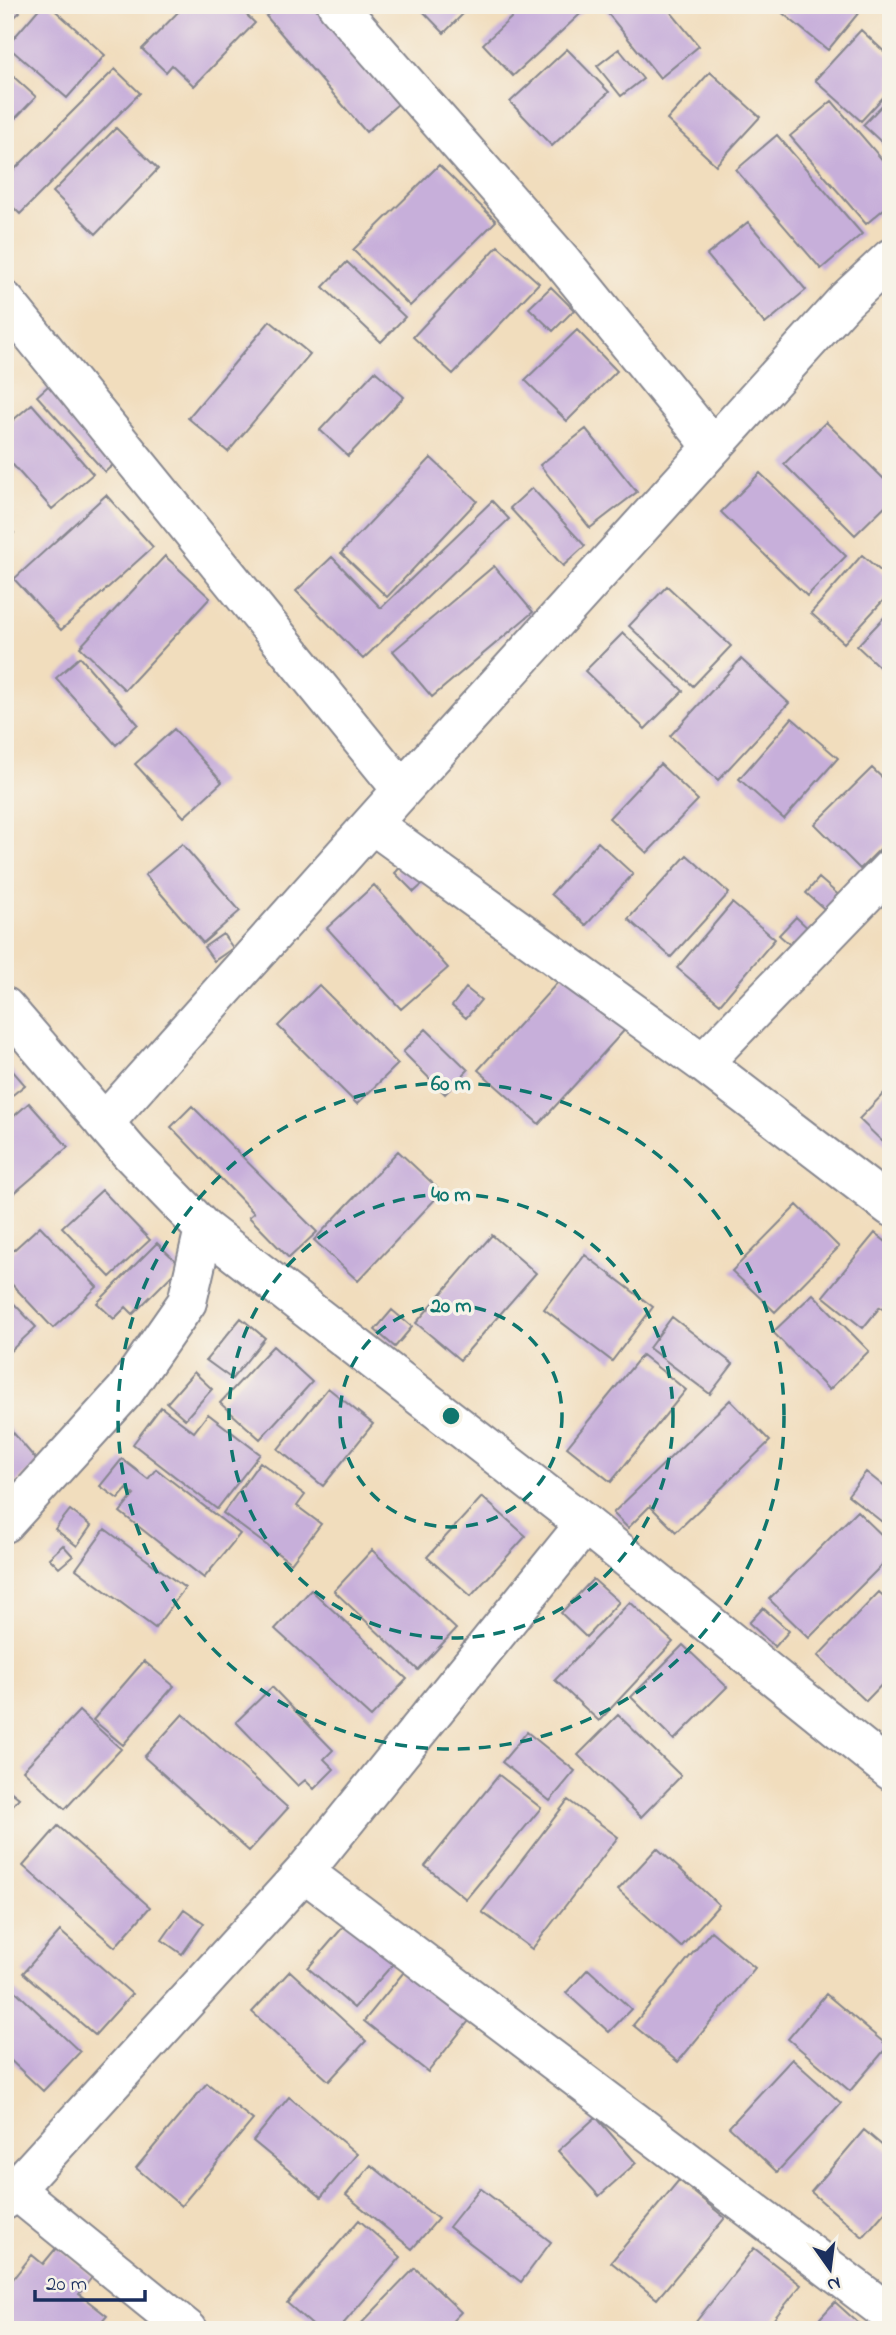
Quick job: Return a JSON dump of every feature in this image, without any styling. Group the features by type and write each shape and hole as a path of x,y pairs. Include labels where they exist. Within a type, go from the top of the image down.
{"street":[{"path":"337,5 561,260 713,447"},
{"path":"104,1123 846,300 891,258"},
{"path":"5,301 402,790"},
{"path":"372,824 703,1063 891,1207"},
{"path":"703,1063 891,868"},
{"path":"5,1007 130,1153 204,1228 585,1524 891,1771"},
{"path":"5,1523 125,1391 187,1302 204,1228"},
{"path":"188,2330 9,2194 304,1872 585,1524"},
{"path":"304,1872 891,2315"}],"building":[{"path":"5,5 14,5 20,12 5,26"},
{"path":"42,5 49,5 105,55 67,98 7,46"},
{"path":"185,5 236,5 255,23 194,86 172,65 166,72 142,49"},
{"path":"279,5 313,5 398,104 366,132 266,16"},
{"path":"417,5 453,5 462,15 444,33"},
{"path":"525,5 590,5 513,76 483,44"},
{"path":"601,5 665,5 699,46 660,78"},
{"path":"784,5 865,5 828,50 780,11"},
{"path":"861,30 891,58 891,89 861,121 815,80"},
{"path":"567,49 609,92 552,146 510,102"},
{"path":"619,49 643,79 621,96 597,66"},
{"path":"5,69 36,97 5,129"},
{"path":"115,69 140,93 20,214 5,199 5,179"},
{"path":"710,72 760,117 716,165 667,120"},
{"path":"891,96 891,151 863,125"},
{"path":"832,101 891,170 891,203 866,224 790,136"},
{"path":"116,128 158,169 96,234 53,192"},
{"path":"777,135 862,234 821,269 736,170"},
{"path":"439,165 496,221 410,306 353,250"},
{"path":"748,222 806,290 765,324 707,255"},
{"path":"498,246 539,283 453,374 413,337"},
{"path":"347,262 405,317 381,342 323,287"},
{"path":"551,287 574,310 553,331 529,308"},
{"path":"270,321 310,354 228,452 188,418"},
{"path":"577,330 617,371 567,421 525,380"},
{"path":"375,371 404,397 348,456 320,430"},
{"path":"58,377 126,453 105,472 37,396"},
{"path":"32,404 93,474 52,509 5,456 5,427"},
{"path":"826,422 891,486 891,500 855,535 784,464"},
{"path":"586,429 637,492 590,528 540,465"},
{"path":"431,458 477,501 387,597 341,553"},
{"path":"760,473 846,556 807,596 721,512"},
{"path":"532,488 585,546 563,566 510,508"},
{"path":"106,495 153,547 61,630 14,579"},
{"path":"492,501 509,519 363,659 296,591 332,557 381,608"},
{"path":"5,524 14,533 5,541"},
{"path":"862,555 891,580 891,592 844,643 811,613"},
{"path":"165,556 210,598 125,690 80,647"},
{"path":"494,566 533,612 432,697 393,651"},
{"path":"667,586 731,646 693,686 629,626"},
{"path":"891,610 891,678 857,646"},
{"path":"623,633 683,691 645,729 585,671"},
{"path":"80,657 138,724 116,745 56,678"},
{"path":"741,659 789,703 718,780 670,736"},
{"path":"792,718 838,758 784,819 739,779"},
{"path":"174,729 222,782 184,817 135,764"},
{"path":"660,764 698,800 647,853 609,818"},
{"path":"872,768 891,786 891,838 860,869 815,824"},
{"path":"598,842 633,874 586,925 551,894"},
{"path":"182,844 240,911 203,943 145,875"},
{"path":"687,855 729,893 671,957 628,919"},
{"path":"406,861 426,881 414,892 395,873"},
{"path":"819,878 842,898 829,913 806,893"},
{"path":"374,885 448,968 401,1009 327,928"},
{"path":"732,903 775,939 720,1004 677,968"},
{"path":"796,917 813,933 797,951 779,935"},
{"path":"223,934 233,948 214,961 204,947"},
{"path":"569,970 630,1024 539,1124 478,1070"},
{"path":"319,985 398,1064 357,1104 278,1026"},
{"path":"466,988 481,1000 466,1018 452,1006"},
{"path":"426,1029 468,1070 445,1094 403,1052"},
{"path":"5,1062 25,1085 5,1101"},
{"path":"891,1086 891,1150 859,1119"},
{"path":"29,1103 68,1147 5,1201 5,1124"},
{"path":"192,1106 317,1232 289,1258 249,1217 254,1213 171,1127"},
{"path":"398,1151 442,1192 358,1281 314,1240"},
{"path":"102,1190 150,1240 110,1277 62,1227"},
{"path":"797,1205 839,1247 775,1312 732,1271"},
{"path":"40,1226 97,1287 53,1328 5,1277 5,1258"},
{"path":"875,1233 891,1246 891,1316 880,1307 863,1328 823,1296"},
{"path":"492,1235 536,1273 460,1360 416,1323"},
{"path":"157,1243 181,1266 133,1314 126,1307 114,1319 97,1303"},
{"path":"585,1255 653,1307 612,1361 544,1309"},
{"path":"5,1294 36,1327 5,1356"},
{"path":"813,1294 869,1351 829,1390 773,1332"},
{"path":"392,1310 412,1327 395,1347 375,1330"},
{"path":"672,1317 733,1364 710,1394 649,1348"},
{"path":"241,1318 265,1338 232,1379 206,1360"},
{"path":"273,1346 312,1382 260,1439 220,1403"},
{"path":"642,1355 686,1390 611,1482 567,1447"},
{"path":"194,1372 212,1389 185,1419 167,1403"},
{"path":"328,1388 373,1424 323,1486 278,1449"},
{"path":"730,1400 770,1441 676,1532 650,1506 628,1528 613,1513"},
{"path":"161,1407 194,1432 208,1414 260,1454 217,1509 133,1444"},
{"path":"5,1423 39,1463 5,1492"},
{"path":"122,1459 148,1479 156,1469 240,1534 204,1578 120,1512 134,1495 127,1489 118,1499 100,1486"},
{"path":"260,1462 305,1495 297,1506 321,1524 291,1563 223,1513"},
{"path":"866,1472 891,1492 891,1529 848,1495"},
{"path":"482,1497 526,1536 471,1596 427,1557"},
{"path":"70,1510 91,1526 77,1546 55,1529"},
{"path":"857,1511 891,1544 891,1556 809,1638 769,1599"},
{"path":"105,1529 185,1588 155,1628 76,1569"},
{"path":"63,1545 73,1556 59,1568 49,1558"},
{"path":"372,1550 456,1629 418,1670 334,1591"},
{"path":"593,1579 619,1602 586,1637 561,1613"},
{"path":"311,1590 407,1679 371,1717 275,1629"},
{"path":"879,1592 891,1603 891,1675 866,1701 818,1656"},
{"path":"630,1602 673,1642 599,1721 555,1680"},
{"path":"763,1608 789,1631 775,1647 749,1623"},
{"path":"683,1645 727,1687 674,1740 631,1697"},
{"path":"144,1661 174,1686 123,1745 93,1720"},
{"path":"272,1687 333,1750 324,1759 334,1769 314,1789 305,1780 298,1786 236,1722"},
{"path":"79,1711 121,1749 65,1809 23,1770"},
{"path":"183,1714 288,1808 249,1851 144,1757"},
{"path":"618,1715 681,1776 641,1817 578,1755"},
{"path":"527,1732 575,1771 550,1801 502,1762"},
{"path":"499,1775 541,1808 466,1899 425,1866"},
{"path":"5,1787 19,1798 5,1814"},
{"path":"568,1800 618,1837 532,1949 482,1912"},
{"path":"58,1826 150,1907 115,1947 23,1866"},
{"path":"657,1848 719,1905 681,1947 618,1890"},
{"path":"184,1909 204,1923 182,1954 162,1940"},
{"path":"355,1913 402,1954 354,2008 308,1968"},
{"path":"60,1931 132,1994 95,2035 23,1973"},
{"path":"711,1931 755,1968 678,2062 633,2025"},
{"path":"412,1962 476,2012 428,2072 364,2021"},
{"path":"588,1969 631,2009 609,2032 566,1993"},
{"path":"290,1971 366,2041 329,2081 252,2012"},
{"path":"5,1981 80,2052 43,2091 5,2055"},
{"path":"826,1994 888,2046 850,2091 788,2039"},
{"path":"792,2059 841,2103 777,2172 729,2127"},
{"path":"207,2083 253,2120 181,2206 136,2168"},
{"path":"289,2097 357,2154 321,2197 253,2141"},
{"path":"596,2117 636,2163 599,2196 558,2151"},
{"path":"864,2130 891,2153 891,2205 863,2237 811,2192"},
{"path":"371,2165 438,2219 412,2249 346,2195"},
{"path":"679,2180 725,2218 657,2299 611,2262"},
{"path":"480,2188 551,2242 521,2282 449,2227"},
{"path":"359,2220 401,2257 338,2330 318,2330 287,2303"},
{"path":"57,2247 93,2276 79,2294 107,2316 95,2330 5,2330 5,2289 32,2255 43,2264"},
{"path":"754,2248 801,2285 765,2330 704,2330 695,2323"},
{"path":"415,2268 461,2312 444,2330 355,2330"},
{"path":"835,2302 866,2330 809,2330"}]}
